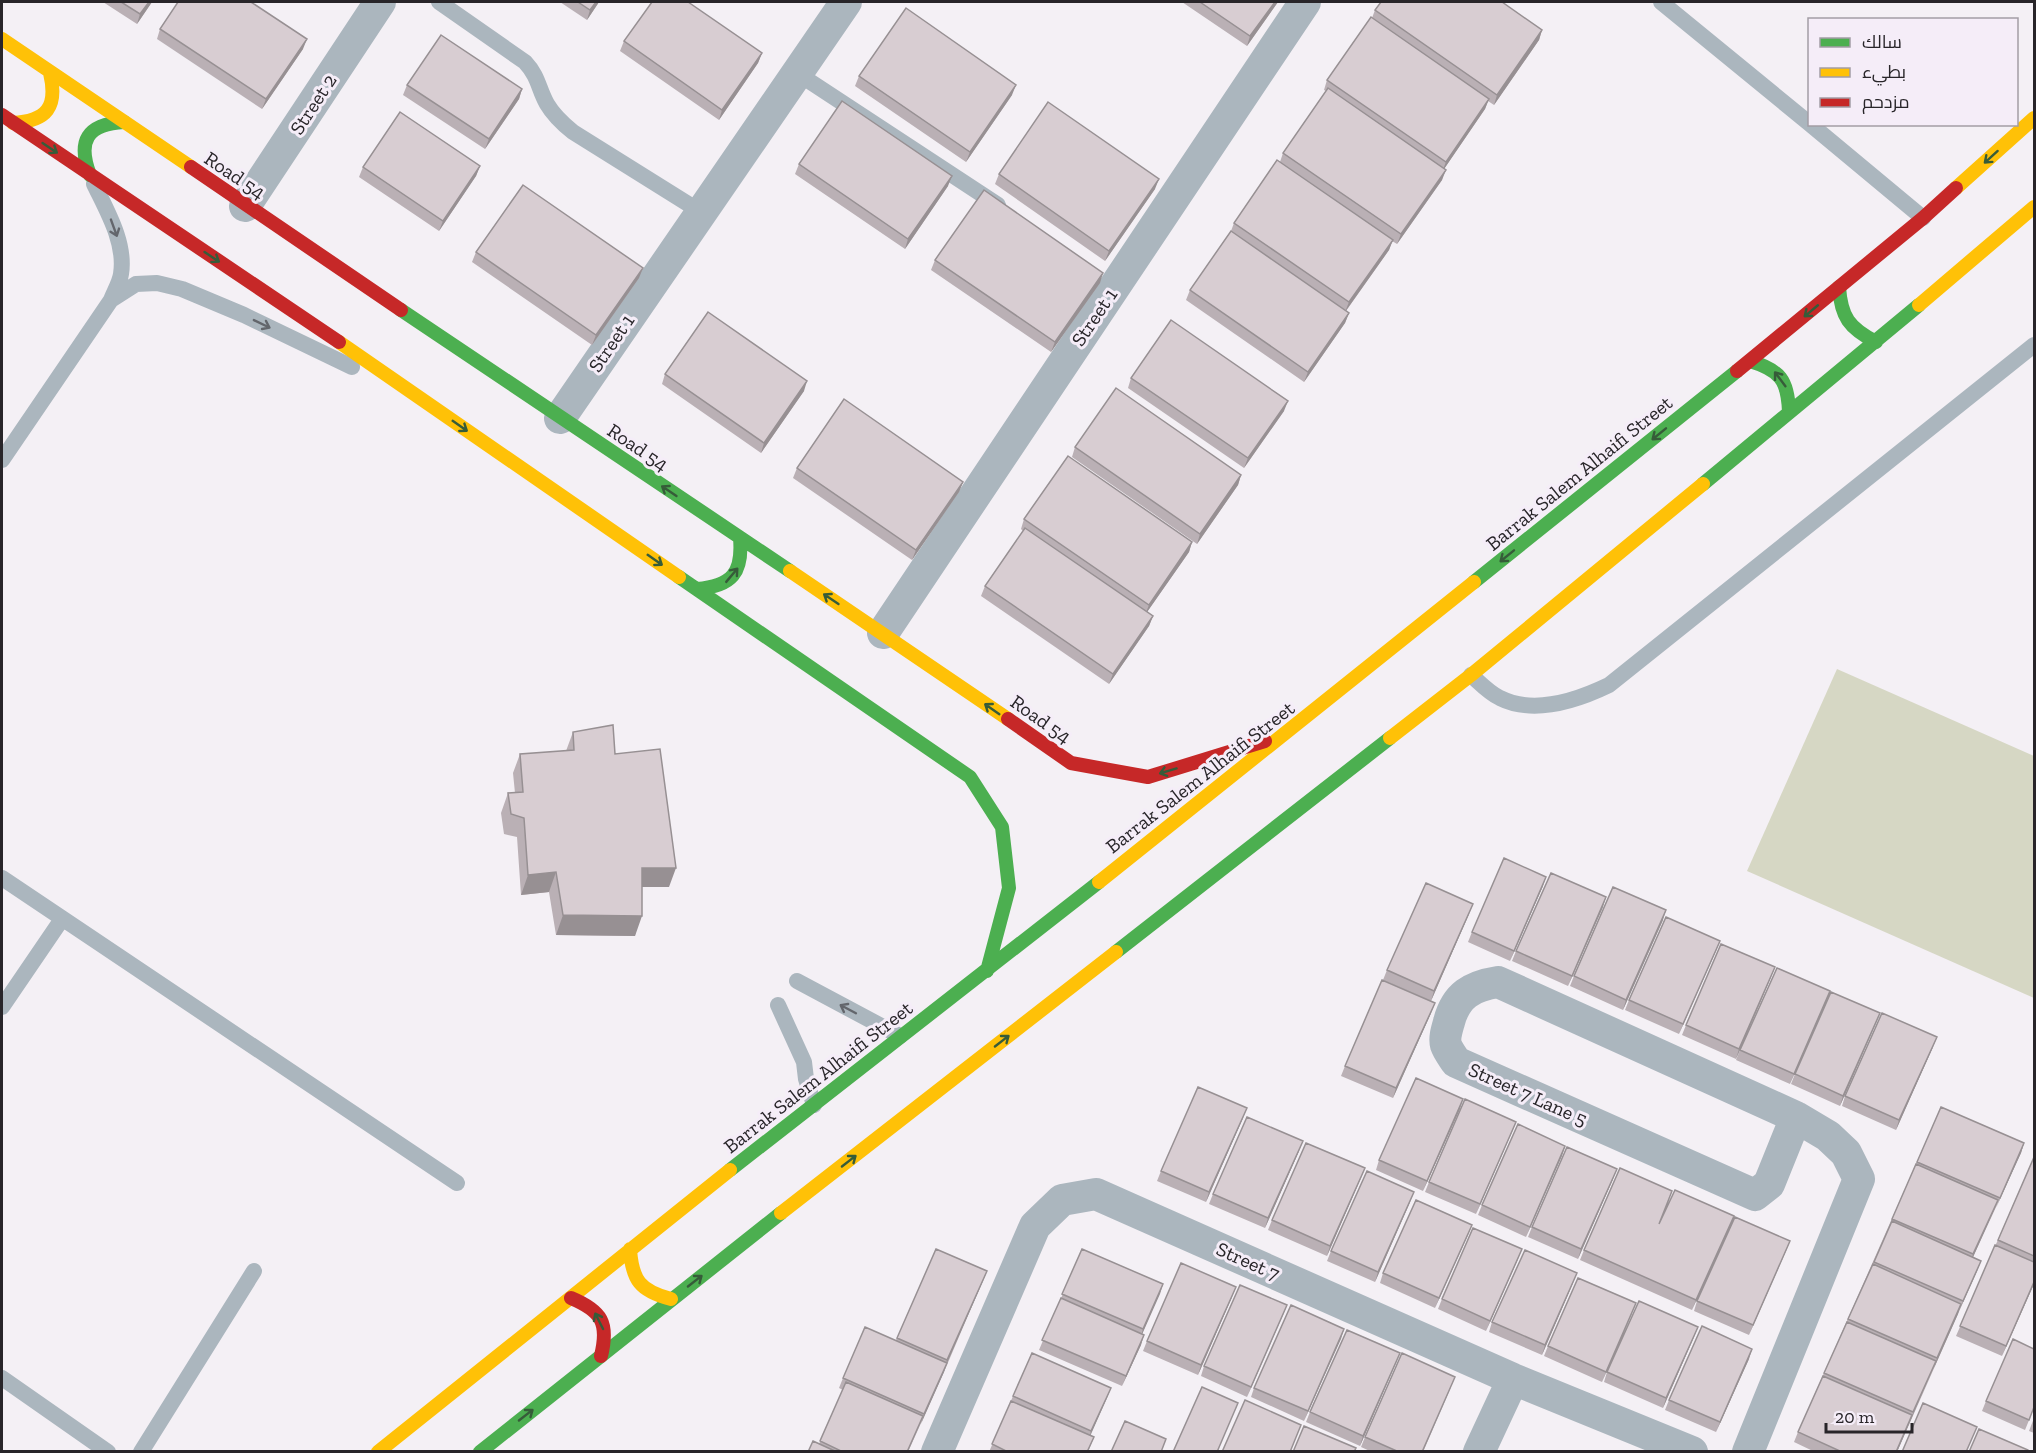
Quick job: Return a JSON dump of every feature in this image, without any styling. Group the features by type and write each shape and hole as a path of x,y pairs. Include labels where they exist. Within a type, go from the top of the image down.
{"main road":[{"name":"Road 54","path":"2,39 245,206 883,633 1071,763 1148,777 1284,735"},
{"path":"7,119 29,123 43,116 52,103 55,88 50,73"},
{"name":"Barrak Salem Alhaifi Street","path":"378,1452 630,1249 900,1036 987,971 1284,735 1750,361 1923,218 2034,118"},
{"path":"7,119 428,404 970,777 1002,826 1009,888 987,971"},
{"path":"90,174 82,160 83,143 92,129 107,122 124,122"},
{"path":"480,1452 671,1299 1471,675 1876,342 2034,207"},
{"path":"1839,287 1839,305 1846,322 1859,334 1876,342"},
{"path":"1750,361 1768,366 1782,377 1789,394 1789,412"},
{"path":"698,589 714,588 728,582 738,569 742,554 740,538"},
{"path":"630,1249 630,1268 639,1284 653,1295 671,1299"},
{"path":"571,1298 589,1305 602,1319 606,1338 601,1356"}],"street":[{"name":"Street 2","path":"245,206 380,2"},
{"name":"Street 1","path":"560,418 846,2"},
{"name":"Street 1","path":"883,633 1112,280 1305,2"},
{"name":"Street 7 Lane 5","path":"1748,1452 1859,1179 1846,1153 1828,1136 1796,1117 1498,982 1480,985 1463,995 1452,1011 1446,1033 1446,1047 1456,1062 1755,1195 1769,1185 1796,1117"},
{"name":"Street 7","path":"938,1452 1035,1226 1062,1200 1096,1194 1514,1378 1692,1452"},
{"path":"1479,1452 1514,1378"}],"lane":[{"path":"439,2 525,62 534,72 547,104 563,124 701,213"},
{"path":"1661,2 1808,122"},
{"path":"797,73 1007,211"},
{"path":"1812,126 1923,218"},
{"path":"2,460 111,300 121,274 117,237 90,174"},
{"path":"111,300 136,284 157,283 182,289 244,315 428,404"},
{"path":"1471,675 1500,698 1516,704 1533,705 1569,701 1610,685 2034,345"},
{"path":"2,878 457,1183"},
{"path":"2,1008 62,919"},
{"path":"797,981 900,1036"},
{"path":"778,1005 804,1062 806,1079 814,1105"},
{"path":"141,1452 254,1271"},
{"path":"2,1378 108,1452"}],"green space":[{"path":"1837,669 2034,756 2034,998 1747,871"}],"building":[{"path":"121,2 149,2 140,14"},
{"path":"178,2 251,2 307,39 266,99 160,29"},
{"path":"578,2 596,2 590,10"},
{"path":"652,2 688,2 762,53 722,110 624,41"},
{"path":"1200,2 1275,2 1250,36"},
{"path":"1381,2 1502,2 1542,30 1497,95 1375,10"},
{"path":"906,8 1016,85 970,152 859,76"},
{"path":"1371,17 1489,99 1446,162 1327,80"},
{"path":"441,35 522,89 489,139 407,85"},
{"path":"1328,88 1446,170 1401,234 1283,153"},
{"path":"842,101 952,176 908,239 799,164"},
{"path":"1048,102 1159,179 1109,251 999,174"},
{"path":"400,112 480,166 443,221 363,167"},
{"path":"1277,160 1393,240 1349,302 1234,223"},
{"path":"523,185 643,268 596,335 476,252"},
{"path":"984,190 1103,273 1055,342 935,260"},
{"path":"1231,231 1349,313 1308,372 1190,290"},
{"path":"708,312 807,381 764,443 665,374"},
{"path":"1171,320 1288,401 1248,458 1131,378"},
{"path":"1116,388 1241,475 1200,534 1075,447"},
{"path":"844,399 963,482 916,550 797,468"},
{"path":"1068,456 1192,542 1149,605 1024,519"},
{"path":"1025,528 1153,616 1113,674 985,586"},
{"path":"613,725 615,754 660,749 676,868 642,868 642,916 563,915 556,872 528,875 524,818 511,814 508,793 523,792 520,754 574,750 573,732"},
{"path":"1504,858 1546,877 1514,951 1472,932"},
{"path":"1551,873 1606,897 1572,976 1516,951"},
{"path":"1426,883 1473,904 1434,991 1387,970"},
{"path":"1613,887 1666,910 1626,1000 1574,976"},
{"path":"1666,917 1720,941 1683,1024 1629,1000"},
{"path":"1721,944 1775,967 1739,1049 1686,1025"},
{"path":"1777,968 1830,991 1794,1074 1740,1050"},
{"path":"1382,980 1435,1003 1396,1088 1345,1066"},
{"path":"1831,992 1880,1013 1843,1096 1795,1074"},
{"path":"1882,1013 1937,1037 1899,1120 1845,1096"},
{"path":"1416,1078 1463,1099 1427,1181 1379,1160"},
{"path":"1198,1087 1247,1108 1209,1192 1161,1171"},
{"path":"1465,1099 1516,1122 1480,1204 1429,1182"},
{"path":"1941,1107 2024,1143 2000,1198 1917,1162"},
{"path":"1247,1117 1303,1141 1268,1218 1213,1194"},
{"path":"1518,1124 1565,1146 1530,1227 1482,1205"},
{"path":"1306,1143 1365,1168 1330,1246 1272,1220"},
{"path":"1567,1147 1617,1169 1581,1249 1532,1227"},
{"path":"2034,1157 2034,1256 1998,1240"},
{"path":"1916,1164 1998,1200 1973,1254 1892,1219"},
{"path":"1620,1168 1672,1191 1659,1224 1675,1190 1734,1216 1696,1300 1584,1250"},
{"path":"1367,1171 1414,1192 1378,1272 1331,1251"},
{"path":"1416,1200 1472,1225 1439,1298 1383,1273"},
{"path":"1735,1217 1790,1241 1753,1325 1697,1301"},
{"path":"1892,1221 1981,1261 1963,1301 1874,1262"},
{"path":"1473,1228 1522,1249 1490,1321 1442,1299"},
{"path":"1995,1245 2034,1262 2034,1282 2006,1346 1960,1326"},
{"path":"936,1249 987,1271 947,1360 897,1338"},
{"path":"1082,1249 1163,1284 1143,1329 1062,1294"},
{"path":"1525,1250 1577,1273 1545,1345 1492,1322"},
{"path":"1181,1263 1236,1287 1201,1365 1147,1341"},
{"path":"1873,1264 1961,1304 1937,1358 1848,1319"},
{"path":"1578,1278 1636,1303 1606,1372 1548,1346"},
{"path":"1240,1285 1287,1305 1251,1387 1204,1366"},
{"path":"1061,1298 1144,1335 1126,1376 1042,1340"},
{"path":"1639,1301 1698,1327 1666,1398 1607,1372"},
{"path":"1291,1305 1344,1329 1308,1411 1254,1388"},
{"path":"1847,1322 1936,1361 1913,1412 1824,1373"},
{"path":"1702,1326 1752,1349 1720,1422 1669,1400"},
{"path":"865,1327 947,1363 924,1414 843,1378"},
{"path":"1347,1330 1400,1353 1363,1436 1310,1412"},
{"path":"2013,1339 2034,1349 2034,1407 2029,1420 1986,1401"},
{"path":"1032,1353 1111,1388 1091,1431 1013,1396"},
{"path":"1402,1353 1455,1377 1422,1452 1399,1452 1365,1437"},
{"path":"1823,1376 1912,1415 1896,1452 1842,1452 1798,1432"},
{"path":"846,1382 923,1416 907,1452 843,1452 820,1441"},
{"path":"1202,1387 1238,1403 1217,1452 1173,1452"},
{"path":"1245,1400 1301,1425 1290,1452 1222,1452"},
{"path":"1011,1401 1094,1437 1087,1452 1008,1452 992,1444"},
{"path":"1923,1403 1977,1427 1966,1452 1902,1452"},
{"path":"1125,1421 1166,1439 1161,1452 1111,1452"},
{"path":"1304,1426 1356,1448 1354,1452 1293,1452"},
{"path":"1979,1429 2028,1450 2028,1452 1969,1452"},
{"path":"813,1441 837,1452 808,1452"}],"traffic: fast":[{"path":"90,175 85,153 88,137 101,126 124,122"},
{"path":"1839,287 1844,314 1848,320 1859,332 1876,342"},
{"path":"1703,484 1919,305"},
{"path":"401,310 790,571"},
{"path":"1750,361 1769,368 1780,378 1787,392 1789,412"},
{"path":"1474,582 1737,371"},
{"path":"697,589 719,585 733,576 739,560 740,538"},
{"path":"679,577 970,777 1002,827 1009,888 987,971"},
{"path":"1116,952 1390,738"},
{"path":"730,1170 1099,882"},
{"path":"480,1452 781,1213"}],"traffic: slow":[{"path":"2,39 191,167"},
{"path":"13,123 34,119 47,110 52,95 50,73"},
{"path":"1956,188 2034,118"},
{"path":"1919,305 2034,207"},
{"path":"339,342 679,577"},
{"path":"1390,738 1471,675 1703,484"},
{"path":"790,571 1008,719"},
{"path":"1099,882 1474,582"},
{"path":"781,1213 1116,952"},
{"path":"378,1452 730,1170"},
{"path":"630,1249 633,1269 640,1283 652,1292 671,1299"}],"traffic: jam":[{"path":"2,115 339,342"},
{"path":"191,167 401,310"},
{"path":"1737,371 1923,218 1956,188"},
{"path":"1008,719 1071,763 1148,777 1265,741"},
{"path":"571,1298 590,1308 601,1320 604,1335 601,1356"}]}
